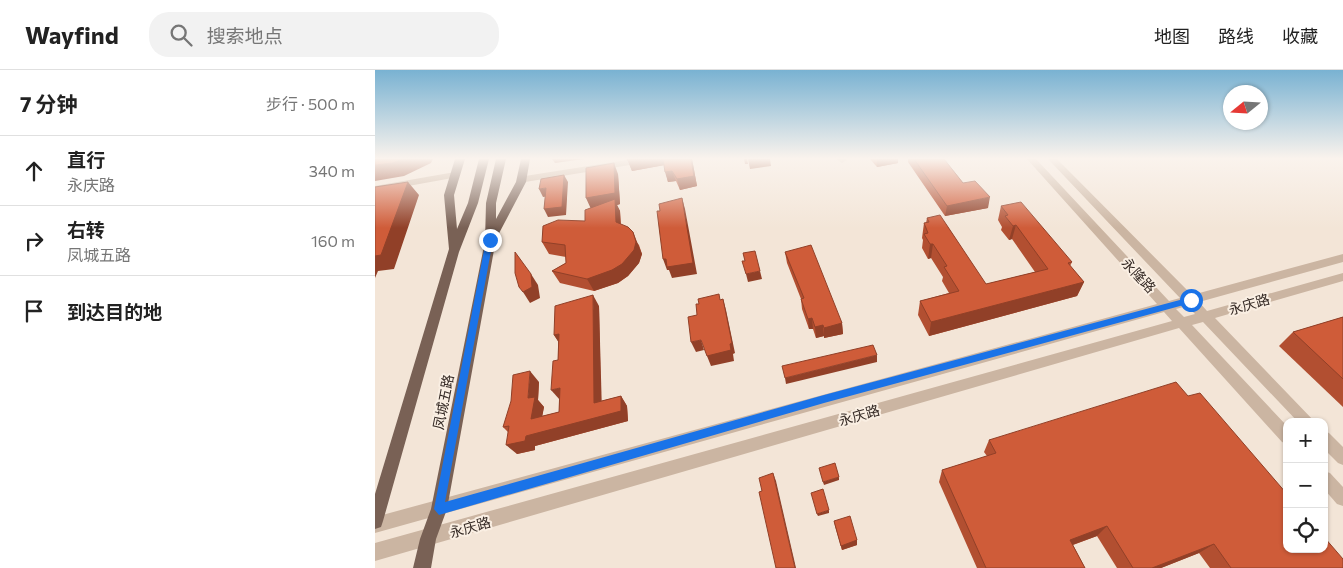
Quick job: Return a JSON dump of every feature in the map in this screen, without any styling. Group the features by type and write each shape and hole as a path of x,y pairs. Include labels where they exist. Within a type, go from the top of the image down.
{"main road":[{"path":"453,182 449,195 453,252"},
{"path":"375,521 453,252 473,203 478,182"},
{"path":"490,240 491,203 496,182"},
{"path":"490,240 521,182"},
{"name":"凤城五路","path":"422,568 428,538 439,509 490,240"}],"street":[{"path":"375,189 414,182"},
{"name":"永隆路","path":"1053,182 1283,433"},
{"name":"永隆路","path":"1075,182 1304,418"},
{"name":"永庆路","path":"375,525 439,509 824,399 1343,258"},
{"name":"永庆路","path":"375,552 1343,277"},
{"path":"1328,442 1343,458"},
{"path":"1328,482 1343,498"}],"building":[{"path":"408,182 381,255 375,256 375,187"},
{"path":"540,182 564,182 562,207 544,209 546,188 539,189"},
{"path":"586,182 615,182 615,193 586,198"},
{"path":"930,182 976,182 990,197 947,206"},
{"path":"682,198 693,263 667,267 666,259 663,259 657,211 660,211 659,204"},
{"path":"615,199 616,222 628,227 633,232 636,242 634,250 622,264 612,270 587,279 552,271 566,263 565,245 542,242 543,226 558,220 585,221 585,210"},
{"path":"1021,202 1072,262 1068,263 1084,282 931,322 920,301 959,291 944,267 947,266 924,234 928,233 924,223 929,222 927,218 940,215 986,284 1048,269 1016,225 1013,226 1005,216 1008,215 1001,206"},
{"path":"811,245 842,323 824,328 823,325 815,327 812,318 808,319 801,299 804,298 785,252"},
{"path":"755,251 760,271 746,274 742,261 745,261 743,253"},
{"path":"515,252 531,274 532,287 523,292 519,287 515,273"},
{"path":"719,294 720,300 723,299 732,343 730,344 731,350 707,356 701,340 691,342 688,317 697,315 696,304 699,304 698,299"},
{"path":"593,295 594,403 621,396 621,411 526,436 525,441 506,445 509,426 503,427 511,401 513,375 530,371 528,398 535,397 531,419 559,412 560,388 551,390 553,361 558,360 559,334 554,335 555,306"},
{"path":"1343,317 1343,379 1293,332"},
{"path":"873,345 877,355 785,378 782,366"},
{"path":"1176,382 1188,396 1200,393 1283,489 1283,553 1328,553 1328,542 1343,559 1343,568 1231,568 1214,544 1152,568 1133,568 1107,526 1070,540 1085,568 986,568 942,470 996,453 989,440"},
{"path":"835,463 839,477 823,482 819,468"},
{"path":"773,473 795,568 776,568 759,492 762,491 759,478"},
{"path":"823,489 829,510 817,514 811,493"},
{"path":"850,516 857,540 841,546 834,521"}],"route":[{"path":"490,240 439,509 824,399 1191,300"}]}
